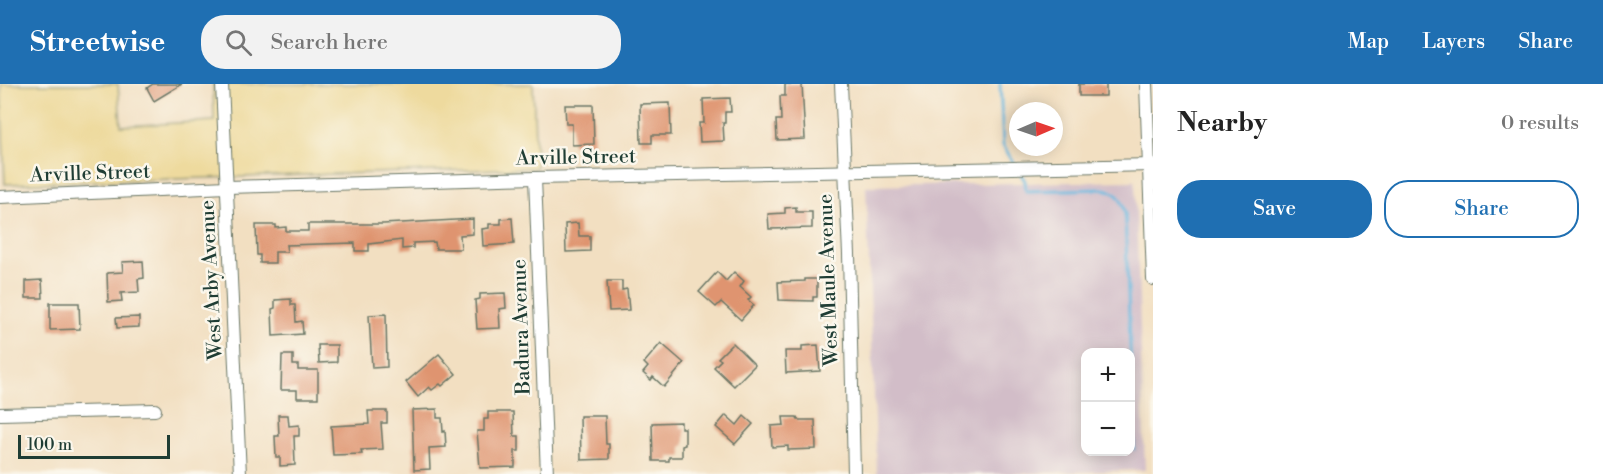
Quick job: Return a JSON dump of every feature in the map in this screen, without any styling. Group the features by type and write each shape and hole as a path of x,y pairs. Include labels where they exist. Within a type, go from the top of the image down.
{"street":[{"name":"West Arby Avenue","path":"222,84 240,474"},
{"name":"West Maule Avenue","path":"841,84 854,474"},
{"path":"1146,84 1152,165 1153,279"},
{"name":"Arville Street","path":"0,197 227,187 535,178 1152,165"},
{"name":"Badura Avenue","path":"535,178 547,474"},
{"path":"0,414 155,410"}],"shaded area":[{"path":"1135,181 1145,470 877,474 866,186"}],"sand":[{"path":"1,84 118,84 121,126 214,121 213,84 533,84 536,168 5,184"}],"building":[{"path":"153,84 182,84 154,101 147,88"},
{"path":"785,84 802,84 805,139 777,140 776,120 781,120 780,96 785,96"},
{"path":"1079,84 1106,84 1106,96 1079,96"},
{"path":"730,98 731,112 725,112 725,123 723,123 724,141 700,142 699,123 704,123 703,99"},
{"path":"670,103 671,135 652,135 652,143 641,143 640,104"},
{"path":"565,105 593,105 594,144 572,145 572,124 566,124"},
{"path":"796,207 796,212 812,212 812,228 769,229 768,214 785,213 785,208"},
{"path":"512,218 514,244 483,246 482,229 489,228 489,224 501,224 501,219"},
{"path":"473,219 473,234 460,235 461,249 436,249 435,242 413,243 413,248 402,249 402,240 369,244 369,251 355,251 355,243 286,245 287,252 275,252 275,263 260,263 260,255 257,255 256,225 286,227 286,231 308,231 308,224 383,224"},
{"path":"578,223 579,236 590,236 590,251 566,252 565,224"},
{"path":"143,261 144,278 138,279 139,292 121,293 122,301 108,302 107,273 123,272 122,262"},
{"path":"717,272 726,281 734,272 744,281 740,287 751,297 748,300 754,305 741,320 721,302 716,307 699,292"},
{"path":"805,279 817,279 817,297 813,297 813,301 779,300 778,282 805,281"},
{"path":"42,280 43,298 26,298 26,281"},
{"path":"607,281 622,281 622,290 627,289 629,310 609,311"},
{"path":"505,293 506,308 499,309 500,328 477,329 475,300 480,299 480,294"},
{"path":"291,299 291,305 295,305 296,322 302,321 303,334 273,336 272,309 275,308 275,300"},
{"path":"50,303 79,303 80,329 50,330"},
{"path":"386,314 387,367 372,368 369,315"},
{"path":"139,317 139,327 117,328 116,318"},
{"path":"661,343 684,363 664,387 653,377 651,380 643,373 648,367 644,363"},
{"path":"733,343 755,365 734,386 714,367 721,360 718,358"},
{"path":"318,345 337,345 337,362 319,363"},
{"path":"818,345 820,371 786,373 785,351 802,351 802,346"},
{"path":"439,354 456,374 442,386 440,384 432,390 429,387 418,397 406,382"},
{"path":"282,355 293,355 293,365 298,365 298,370 318,370 318,398 297,398 297,390 281,390"},
{"path":"437,409 437,418 442,418 446,447 429,448 430,469 414,470 412,410"},
{"path":"368,411 387,411 387,423 381,423 383,449 361,450 362,454 333,455 331,426 369,424"},
{"path":"488,412 513,412 514,436 519,436 519,451 515,451 515,467 480,468 477,431 484,431 484,419 488,419"},
{"path":"278,415 288,415 289,426 299,425 299,436 294,436 295,465 280,466 280,457 276,457 275,436 279,436"},
{"path":"726,415 737,425 744,416 753,424 735,444 716,427"},
{"path":"580,416 605,416 609,459 581,460"},
{"path":"783,417 815,420 816,449 788,450 788,446 772,447 771,426 784,425"},
{"path":"681,422 681,428 685,428 682,457 669,457 669,461 653,461 652,423"}],"waterway":[{"path":"1000,84 1003,145 1014,163"},
{"path":"1019,171 1025,181 1026,191 1104,189 1119,197 1125,213 1132,402"}]}
